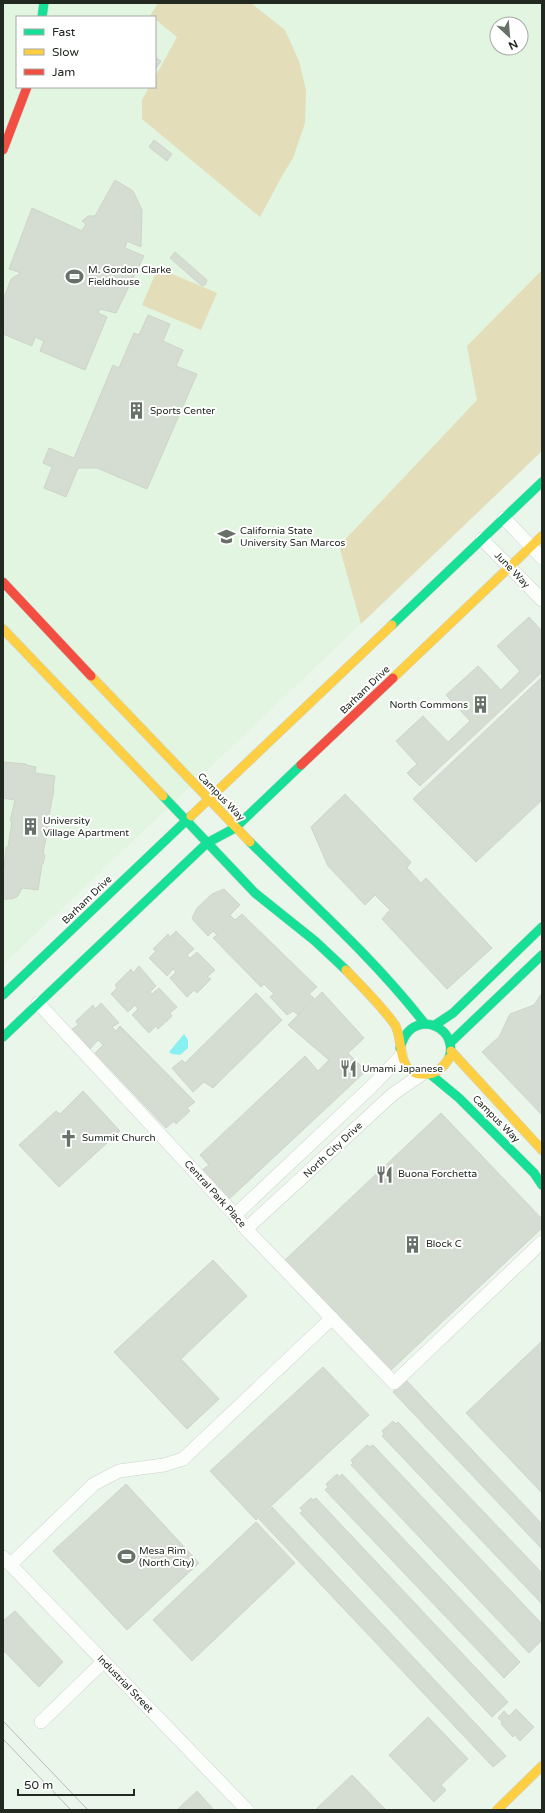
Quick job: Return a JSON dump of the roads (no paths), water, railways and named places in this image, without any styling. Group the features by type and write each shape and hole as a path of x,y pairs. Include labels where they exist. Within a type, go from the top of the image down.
{"street":[{"path":"42,16 44,3"},
{"path":"3,150 27,88"},
{"path":"208,800 542,482"},
{"path":"504,518 542,558"},
{"name":"Barham Drive","path":"207,843 235,828 542,536"},
{"name":"June Way","path":"482,539 542,600"},
{"name":"Campus Way","path":"3,582 235,828 332,920 409,1002 425,1024"},
{"path":"3,629 262,899 323,947 387,1015 396,1028 400,1052"},
{"name":"Barham Drive","path":"3,995 208,800"},
{"path":"3,1036 207,843"},
{"path":"400,1052 406,1033 412,1028 425,1024 435,1025 453,1013 542,927"},
{"path":"426,1074 438,1071 444,1066 449,1059 451,1047 542,955"},
{"name":"Central Park Place","path":"38,1003 235,1215 246,1229 394,1383 542,1242"},
{"name":"Campus Way","path":"435,1025 447,1036 451,1047 542,1150"},
{"name":"Campus Way","path":"400,1052 404,1063 409,1068 426,1074 459,1098 534,1173 542,1185"},
{"name":"North City Drive","path":"235,1215 376,1083 400,1052"},
{"name":"North City Drive","path":"246,1229 398,1089 426,1074"},
{"path":"7,1561 94,1484 119,1471 164,1465 183,1459 332,1318"},
{"name":"Industrial Street","path":"7,1561 246,1810"},
{"path":"41,1722 104,1662"},
{"path":"497,1810 542,1766"}],"water":[{"path":"184,1034 188,1040 188,1048 180,1055 169,1052"}],"tram line":[{"path":"3,1721 88,1810"},
{"path":"3,1739 71,1810"}],"place":[{"name":"M. Gordon Clarke Fieldhouse","path":"75,276"},
{"name":"Sports Center","path":"137,411"},
{"name":"California State University San Marcos","path":"227,537"},
{"name":"North Commons","path":"481,705"},
{"name":"University Village Apartment","path":"30,827"},
{"name":"Umami Japanese","path":"349,1069"},
{"name":"Summit Church","path":"69,1138"},
{"name":"Buona Forchetta","path":"385,1174"},
{"name":"Block C","path":"413,1244"},
{"name":"Mesa Rim (North City)","path":"126,1557"}]}
